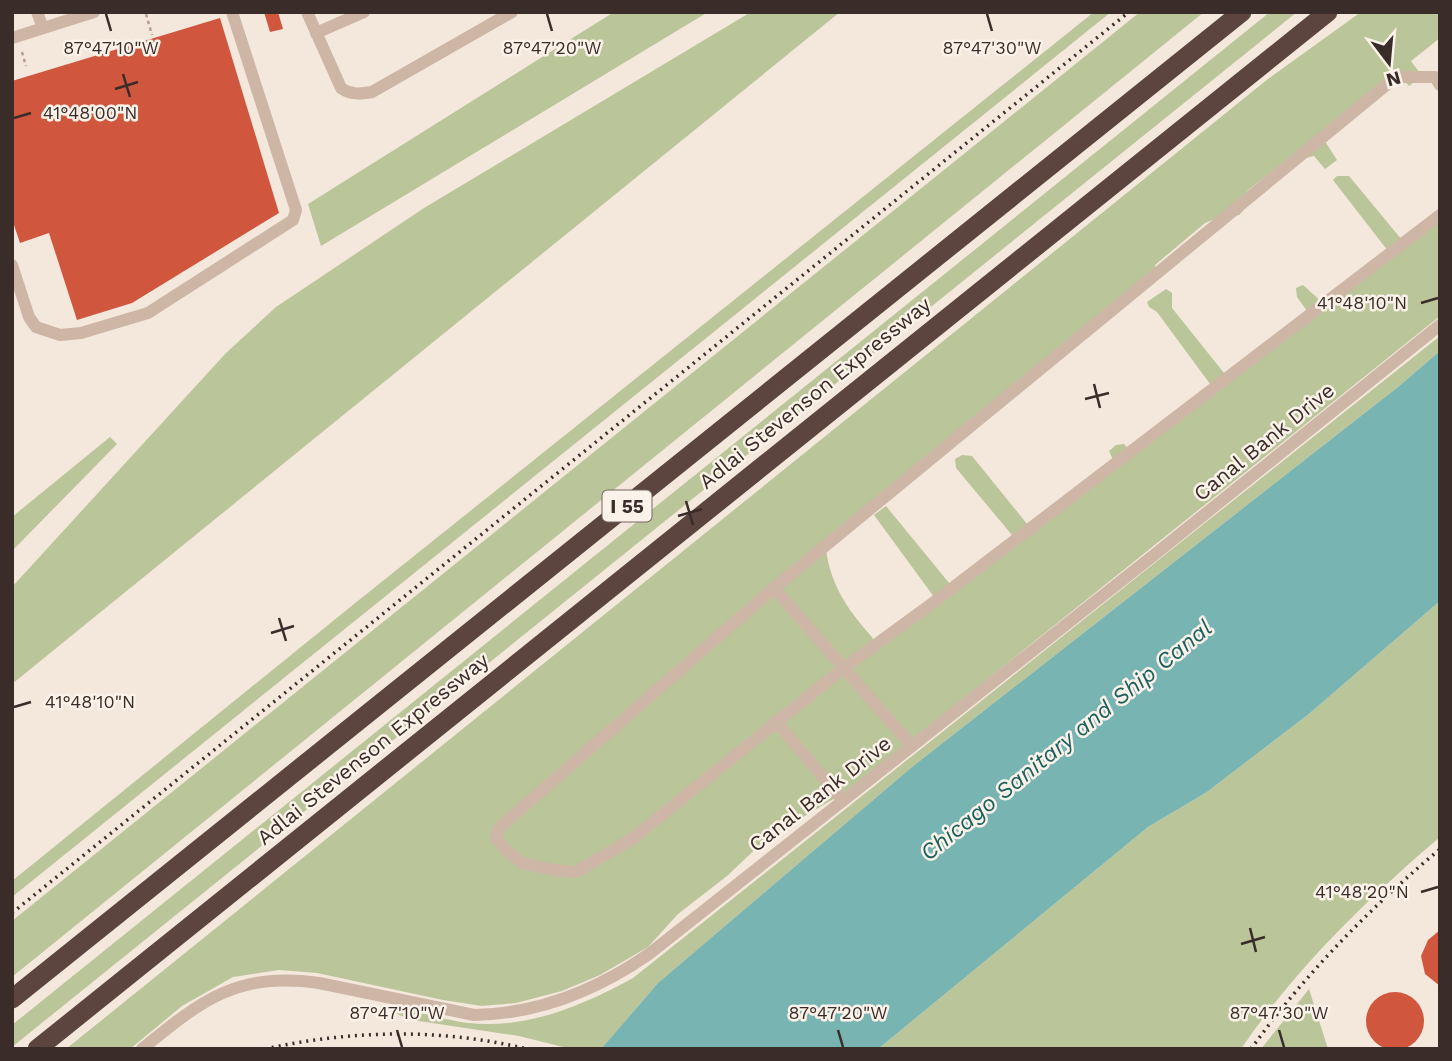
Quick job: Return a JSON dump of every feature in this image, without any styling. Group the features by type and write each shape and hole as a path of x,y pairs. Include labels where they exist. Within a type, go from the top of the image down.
{"highway":[{"name":"Adlai Stevenson Expressway","path":"12,999 1242,12"},
{"name":"Adlai Stevenson Expressway","path":"37,1049 1328,12"}],"street":[{"path":"37,12 43,28"},
{"path":"12,38 94,12"},
{"path":"12,265 29,317 36,327 60,335 81,333 148,313 293,220 296,210 232,12"},
{"path":"307,12 341,88 361,94 372,92 512,12"},
{"path":"316,33 364,12"},
{"path":"1440,85 1435,76 1396,77 774,588 499,828 496,838 522,863 576,872 632,839 845,667 1440,215"},
{"name":"Canal Bank Drive","path":"142,1049 198,1005 214,996 255,982 296,980 319,983 474,1015 520,1010 573,996 599,985 649,954 1440,325"},
{"path":"774,588 912,746"},
{"path":"776,721 842,800"}],"path":[{"path":"145,14 152,35"},
{"path":"22,52 26,66"}],"green space":[{"path":"614,12 708,12 321,246 308,204"},
{"path":"751,12 840,12 12,684 12,587 226,353 276,307 424,208"},
{"path":"1094,12 1111,12 12,897 12,881"},
{"path":"1140,12 1204,12 12,977 12,921"},
{"path":"1270,12 1297,12 12,1047 12,1025"},
{"path":"1361,12 1440,12 1440,38 1411,61 1422,76 1409,86 1398,73 1321,135 1337,160 1325,169 1314,156 1283,163 1247,191 1243,211 1239,215 1205,223 1155,265 1156,279 825,543 836,586 858,621 878,644 937,601 874,515 886,506 954,589 1017,541 956,468 955,459 962,455 972,456 1032,530 1115,464 1109,451 1116,445 1124,444 1132,453 1213,388 1157,312 1149,307 1147,302 1166,289 1172,293 1172,308 1228,378 1310,315 1297,297 1296,288 1303,285 1323,303 1388,251 1333,180 1337,176 1349,176 1402,240 1440,210 1440,316 852,788 766,839 727,876 678,914 648,947 600,975 562,991 516,1003 482,1006 317,973 279,970 233,977 182,1006 130,1049 66,1049 1268,79"},
{"path":"1440,336 1440,351 1398,387 912,767 658,983 601,1049 571,1049 519,1036 412,1020 392,1012 393,1006 468,1023 512,1022 533,1019 574,1006 633,978"},
{"path":"110,437 117,444 12,551 12,517"},
{"path":"1440,601 1440,837 1333,936 1262,1019 1241,1049 878,1049 1148,827 1207,792 1310,713"},
{"path":"1309,989 1328,1049 1261,1049"}],"water":[{"name":"Chicago Sanitary and Ship Canal","path":"1440,351 1440,601 1310,713 1207,792 1148,827 878,1049 601,1049 658,983 912,767 1398,387"}],"building":[{"path":"264,12 278,12 283,29 270,32"},
{"path":"220,18 279,213 132,303 77,320 49,233 20,243 12,219 12,81"},
{"path":"1440,930 1440,986 1425,974 1421,956 1428,940"},
{"path":"1395,992 1411,997 1419,1005 1424,1021 1419,1037 1411,1045 1395,1050 1379,1045 1371,1037 1366,1021 1371,1005 1379,997"}],"railway":[{"path":"12,913 1129,12"},
{"path":"1251,1049 1316,968 1389,894 1440,849"},
{"path":"265,1049 330,1038 396,1034 462,1037 527,1049"}]}
